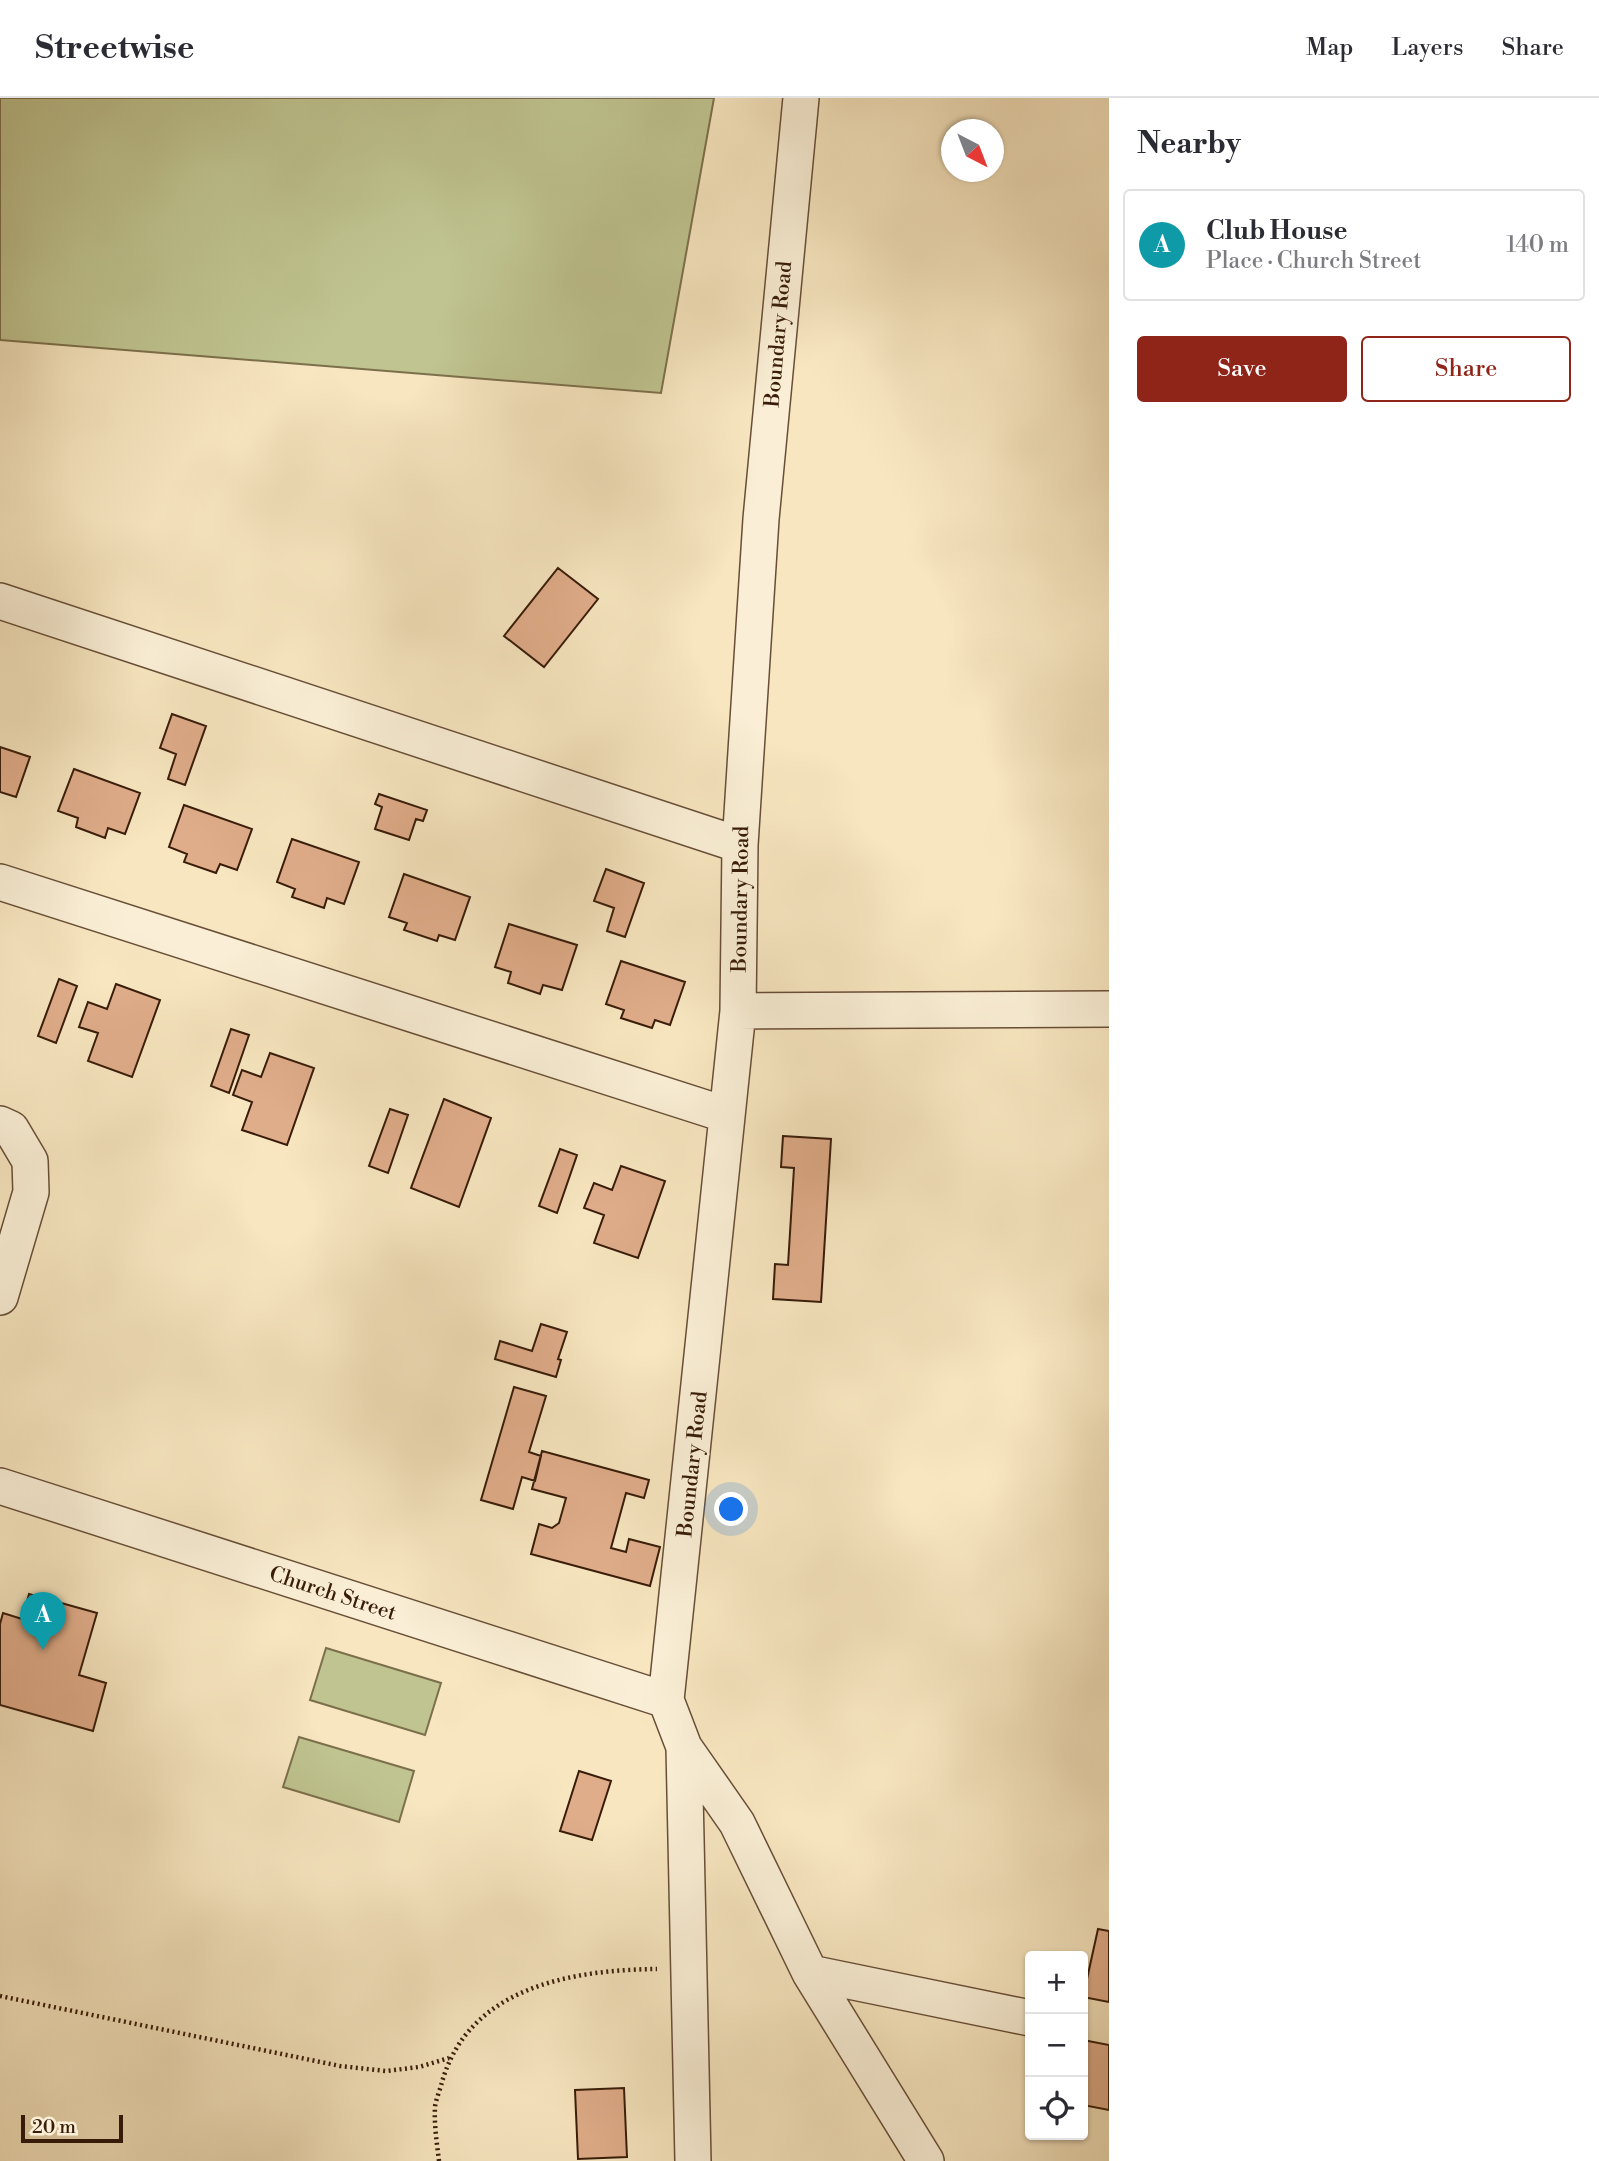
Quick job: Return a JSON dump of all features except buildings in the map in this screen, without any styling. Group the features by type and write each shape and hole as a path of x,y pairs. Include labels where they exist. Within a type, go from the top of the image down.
{"street":[{"name":"Boundary Road","path":"666,1700 738,1011 740,845 761,519 801,98"},
{"path":"0,601 740,845"},
{"path":"0,881 727,1115"},
{"path":"738,1011 1109,1009"},
{"path":"0,1124 11,1129 30,1161 31,1192 0,1297"},
{"name":"Church Street","path":"0,1486 666,1700"},
{"path":"666,1700 684,1747 737,1823 810,1973 926,2161"},
{"path":"684,1747 693,2161"},
{"path":"810,1973 1025,2017"}],"path":[{"path":"439,2161 435,2106 449,2058 465,2034 486,2012 517,1994 556,1981 621,1969 689,1968"},
{"path":"0,1996 340,2066 386,2071 419,2067 449,2058"}],"green space":[{"path":"0,98 714,98 661,393 0,340"},
{"path":"326,1648 441,1683 425,1735 310,1700"},
{"path":"299,1737 414,1771 399,1822 283,1787"}],"place":[{"name":"Club House","path":"43,1650"}]}
